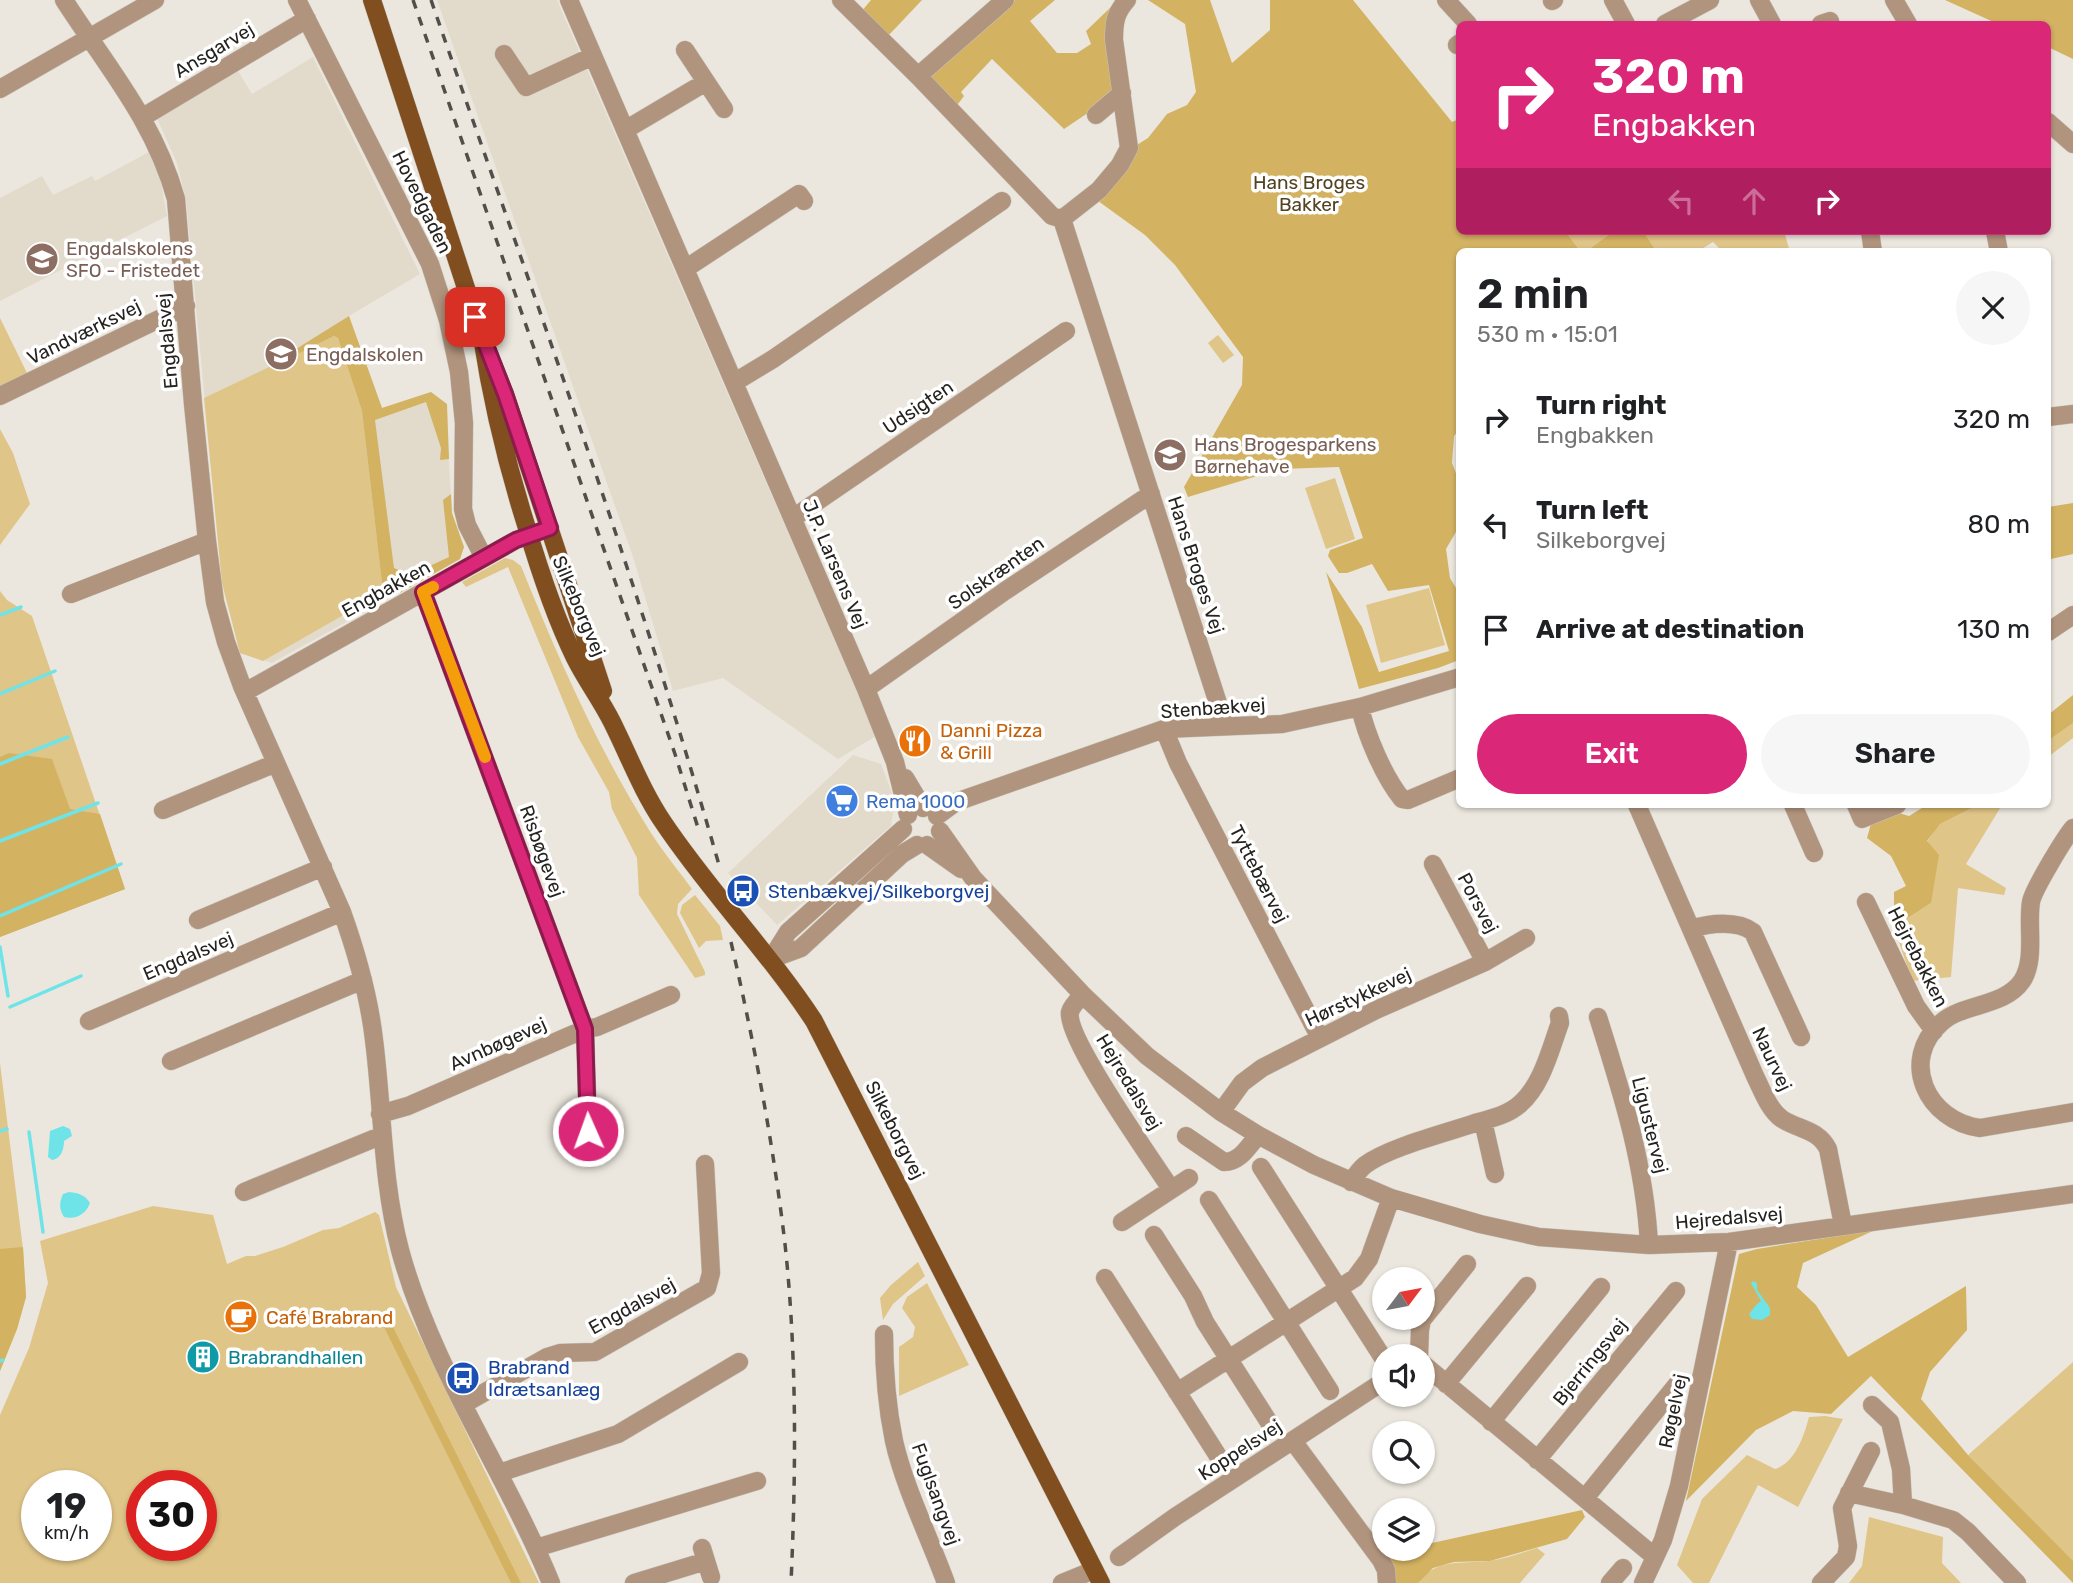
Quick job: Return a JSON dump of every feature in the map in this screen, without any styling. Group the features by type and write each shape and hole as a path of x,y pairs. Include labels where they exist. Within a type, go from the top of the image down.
{"main road":[{"name":"Silkeborgvej","path":"372,0 482,337 505,394 591,651 612,721"},
{"name":"Silkeborgvej","path":"482,337 491,398 505,456 553,605 576,658 612,721 661,820 684,853 771,959 814,1021 1098,1576"}],"street":[{"name":"Engdalsvej","path":"64,0 142,117 168,170 176,199 215,603 245,692 342,912 363,980 374,1039 390,1205 409,1279 431,1337 551,1583"},
{"path":"0,89 155,0"},
{"name":"Hovedgaden","path":"297,0 430,264 448,320 459,372 464,423 463,509 467,525 484,558"},
{"name":"J.P. Larsens Vej","path":"569,0 922,820"},
{"path":"841,0 918,76 1044,209 1052,216 1062,219 1099,189 1120,165 1129,148 1114,23 1117,11 1127,0"},
{"path":"918,76 1005,0"},
{"path":"1446,0 1465,21"},
{"path":"1613,0 1624,21"},
{"path":"1671,21 1710,0"},
{"path":"1759,0 1770,21"},
{"path":"1894,0 1906,21"},
{"name":"Ansgarvej","path":"142,117 307,19"},
{"path":"685,50 724,109"},
{"path":"504,54 526,87 593,56"},
{"path":"625,130 706,82"},
{"path":"1096,115 1122,93"},
{"path":"2051,125 2073,144"},
{"path":"685,269 799,194 804,201"},
{"path":"735,382 773,359 1002,201"},
{"name":"Hans Broges Vej","path":"1062,219 1225,725"},
{"name":"Vandværksvej","path":"0,396 186,306"},
{"name":"Udsigten","path":"793,518 1066,331"},
{"path":"2051,417 2073,414"},
{"name":"Solskrænten","path":"866,689 1005,591 1151,495"},
{"name":"Engbakken","path":"245,692 484,558 550,528"},
{"path":"71,594 207,541"},
{"name":"Risbøgevej","path":"423,592 585,1029 588,1131"},
{"path":"2051,630 2073,615"},
{"name":"Stenbækvej","path":"771,959 788,932 922,820 956,802 1164,729 1282,724 1360,707 1456,678"},
{"path":"1360,707 1364,725 1402,799 1408,800 1456,780"},
{"name":"Tyttebærvej","path":"1164,729 1178,762 1320,1038"},
{"path":"163,810 276,763"},
{"name":"Naurvej","path":"1638,808 1771,1107 1781,1119 1815,1133 1828,1149 1843,1225"},
{"path":"1794,808 1814,853"},
{"path":"1857,808 1862,819 1890,808"},
{"path":"771,959 801,948 902,854 935,839 922,820"},
{"name":"Hejredalsvej","path":"973,878 907,837 922,820 1083,995 1147,1056 1221,1112 1258,1135 1351,1182 1391,1198 1480,1224 1539,1237 1592,1242 1649,1245 1729,1242 2073,1194"},
{"name":"Hejrebakken","path":"2073,828 2031,900 2028,959 2022,981 2005,995 1951,1016 1934,1031 1922,1055 1923,1083 1935,1106 1955,1122 1980,1128 2073,1112"},
{"name":"Porsvej","path":"1433,864 1485,962"},
{"name":"Engdalsvej","path":"198,920 323,867"},
{"name":"Hejrebakken","path":"1866,902 1916,1006 1934,1031"},
{"name":"Engdalsvej","path":"89,1021 342,912"},
{"name":"Naurvej","path":"1691,929 1701,926 1740,925 1754,932 1801,1037"},
{"name":"Hørstykkevej","path":"1221,1112 1251,1075 1320,1038 1485,962 1526,938"},
{"path":"172,1061 363,980"},
{"name":"Avnbøgevej","path":"380,1114 408,1107 585,1029 597,1027 671,995"},
{"name":"Hejredalsvej","path":"1083,995 1073,1004 1070,1013 1076,1035 1100,1078 1171,1189"},
{"path":"1351,1182 1364,1166 1379,1157 1518,1106 1532,1090 1560,1023 1559,1016"},
{"name":"Ligustervej","path":"1598,1017 1630,1118 1638,1153 1647,1209 1649,1245"},
{"path":"1483,1121 1495,1174"},
{"name":"Hejredalsvej","path":"1186,1136 1224,1162 1231,1162 1240,1157 1258,1135"},
{"path":"244,1192 373,1139 382,1138"},
{"name":"Engdalsvej","path":"464,1404 547,1357 560,1353 595,1352 708,1288 711,1273 705,1164"},
{"path":"1261,1167 1374,1344"},
{"path":"1122,1222 1189,1178"},
{"path":"1177,1392 1364,1269 1391,1198"},
{"path":"1209,1200 1330,1391"},
{"path":"1154,1235 1193,1296 1205,1322 1272,1427"},
{"name":"Røgelvej","path":"1643,1583 1670,1519 1679,1486 1729,1242"},
{"path":"1419,1344 1422,1320 1467,1264"},
{"path":"1105,1278 1218,1456"},
{"path":"1446,1384 1527,1286"},
{"name":"Bjerringsvej","path":"1491,1422 1601,1287"},
{"name":"Bjerringsvej","path":"1537,1460 1676,1291"},
{"name":"Fuglsangvej","path":"884,1334 884,1358 894,1440 901,1466 946,1583"},
{"path":"499,1473 618,1434 739,1362"},
{"path":"1435,1374 1655,1557"},
{"path":"1585,1498 1679,1382"},
{"name":"Koppelsvej","path":"1119,1557 1372,1389"},
{"path":"1872,1405 1890,1422 1901,1469 1903,1505"},
{"path":"1293,1441 1381,1560 1387,1583"},
{"path":"1821,1583 1846,1557 1848,1546 1842,1508 1871,1451"},
{"path":"536,1549 757,1481"},
{"path":"1849,1493 1953,1520 2017,1583"},
{"path":"634,1583 706,1562"},
{"path":"1610,1583 1623,1568"},
{"path":"1062,1583 1098,1576"}],"shaded area":[{"path":"437,0 557,0 876,736 838,759 723,678 673,691 633,557"},
{"name":"Engdalskolen","path":"313,57 420,274 349,316 382,408 431,392 448,447 452,513 464,547 460,559 272,663 240,653 222,583 186,200 177,163 152,107 232,61 252,94"},
{"name":"Engdalskolens SFO - Fristedet","path":"149,152 161,183 167,216 0,301 0,198 42,176 53,195 92,176 95,181"},
{"path":"1568,235 1608,235 1591,248 1578,248"},
{"path":"1646,235 1785,235 1789,248 1719,248 1713,242 1703,248 1654,248"},
{"path":"0,318 27,373 0,388"},
{"path":"1218,335 1234,355 1223,363 1208,343"},
{"path":"334,336 338,338 362,411 382,583 389,589 263,661 240,653 222,583 204,398"},
{"path":"0,429 13,453 30,504 0,545"},
{"path":"1335,478 1355,539 1326,549 1305,488"},
{"path":"505,558 521,566 564,669 596,736 651,833 692,889 678,904 677,914 705,975 695,978 639,895 637,858 612,809 609,792 578,737 508,567 466,587 462,582"},
{"path":"1429,588 1445,645 1381,663 1366,605"},
{"path":"0,591 7,600 32,616 125,889 0,937"},
{"path":"2073,723 2073,738 2051,755 2051,739"},
{"path":"853,755 881,764 897,806 893,812 891,826 777,925 728,873"},
{"path":"1972,808 2000,808 1966,864 2006,888 2004,895 1958,888 1951,977 1912,981 1894,927 1931,903 1927,842 1938,825"},
{"path":"695,895 720,926 723,940 706,941 699,948 680,913 682,905"},
{"path":"0,1063 23,1249 26,1297 17,1329 0,1371"},
{"path":"153,1206 213,1215 227,1264 246,1256 255,1256 283,1247 323,1230 339,1228 375,1212 379,1215 396,1287 539,1583 0,1583 0,1415 29,1348 48,1283 40,1241"},
{"path":"918,1262 925,1276 893,1304 883,1320 880,1298"},
{"path":"927,1283 969,1365 899,1396 899,1347 913,1337 915,1327 902,1308 907,1297"},
{"path":"2073,1362 2073,1564 1968,1455"},
{"path":"1809,1417 1843,1419 1798,1507 1758,1485 1709,1583 1693,1583 1677,1565 1702,1499 1747,1455 1775,1469 1782,1466 1798,1448"},
{"path":"1869,1517 1943,1537 1942,1563 1961,1583 1849,1583 1862,1566"},
{"path":"1537,1548 1545,1554 1520,1583 1418,1583 1433,1569 1441,1566 1495,1560"}],"green space":[{"path":"871,0 922,0 888,36 861,12"},
{"path":"1015,0 1055,0 1030,21 1057,53 1077,53 1091,44 1086,31 1111,7 1119,92 1064,129 992,59 961,92 964,96 955,108 930,80 931,71"},
{"name":"Hans Broges Bakker","path":"1148,0 1210,0 1232,63 1270,30 1270,0 1353,0 1452,122 1456,120 1456,235 1568,235 1578,248 1456,248 1456,433 1452,463 1456,473 1456,532 1446,549 1450,578 1456,588 1456,661 1359,689 1326,572 1362,627 1379,672 1449,651 1429,585 1388,591 1372,564 1347,573 1339,573 1328,556 1330,550 1363,538 1339,467 1280,469 1188,497 1184,487 1242,385 1243,357 1175,265 1145,235 1094,198 1132,148 1148,138 1167,114 1187,105 1196,92 1185,24"},
{"path":"1945,0 2073,0 2073,59 2051,48 2051,21 1991,21"},
{"path":"1608,235 1646,235 1654,248 1591,248"},
{"path":"349,316 382,408 431,392 447,404 449,459 440,460 441,448 426,402 375,420 394,568 410,575 449,557 443,500 451,494 452,513 464,547 460,559 398,594 382,583 362,411 338,338 334,336 281,362 280,359"},
{"path":"2073,503 2073,554 2051,559 2051,507"},
{"path":"2073,695 2073,723 2051,739 2051,713"},
{"path":"9,753 52,759 70,809 100,814 125,889 0,937 0,757"},
{"path":"1922,808 1972,808 1940,824 1927,841 1939,855 1931,903 1894,927 1894,892 1906,886 1891,856 1867,838 1872,820 1892,811 1909,816"},
{"path":"1875,1230 1803,1263 1797,1287 1816,1305 1848,1357 1966,1286 1967,1330 1930,1372 1921,1399 1968,1455 2073,1561 2073,1583 1871,1376 1831,1414 1793,1411 1756,1430 1686,1501 1739,1254"},
{"path":"23,1247 26,1297 17,1329 0,1371 0,1249"},
{"path":"385,1311 521,1583 511,1583 378,1315"},
{"path":"1582,1510 1585,1517 1567,1539 1490,1561 1454,1562 1433,1568 1418,1583 1393,1583 1391,1561 1435,1561 1435,1542"}],"water":[{"path":"63,1126 70,1129 72,1136 64,1141 60,1156 52,1160 48,1157 50,1131"},
{"path":"69,1192 81,1195 90,1203 80,1215 68,1218 64,1217 60,1203 63,1194"},
{"path":"1751,1283 1757,1283 1757,1290 1770,1308 1770,1315 1762,1320 1752,1319 1749,1314 1761,1301"}],"waterway":[{"path":"0,615 21,607"},
{"path":"0,694 55,671"},
{"path":"0,764 68,737"},
{"path":"0,841 98,803"},
{"path":"0,916 121,864"},
{"path":"0,947 8,996"},
{"path":"10,1007 81,976"},
{"path":"0,1131 7,1129"},
{"path":"29,1132 43,1232"}],"railway":[{"path":"413,0 675,754 699,831"},
{"path":"431,0 618,539 719,865"},
{"path":"731,942 775,1168 789,1286 794,1414 791,1583"}],"slow traffic":[{"path":"433,587 423,592 485,757"}],"place":[{"name":"Engdalskolens SFO - Fristedet","path":"42,259"},
{"name":"Engdalskolen","path":"281,354"},
{"name":"Hans Brogesparkens Børnehave","path":"1170,455"},
{"name":"Danni Pizza & Grill","path":"915,741"},
{"name":"Rema 1000","path":"842,801"},
{"name":"Stenbækvej/Silkeborgvej","path":"743,891"},
{"name":"Café Brabrand","path":"241,1317"},
{"name":"Brabrandhallen","path":"203,1357"},
{"name":"Brabrand Idrætsanlæg","path":"463,1378"}],"route":[{"path":"475,317 505,394 550,528 516,540 423,592 585,1029 588,1131"}]}
